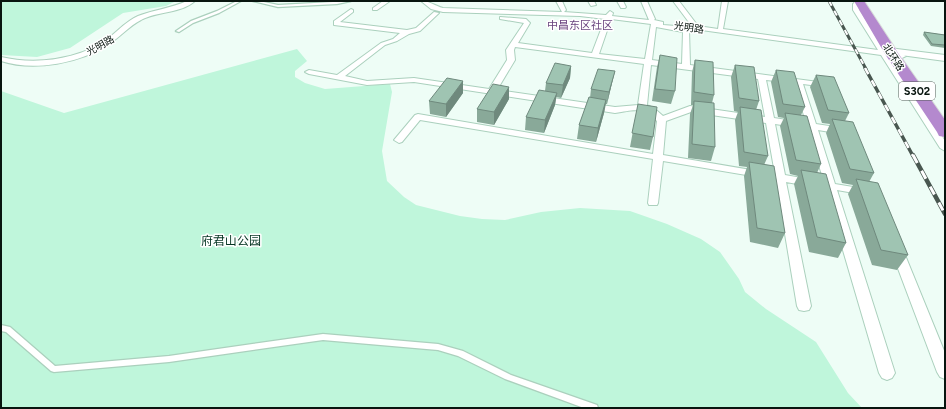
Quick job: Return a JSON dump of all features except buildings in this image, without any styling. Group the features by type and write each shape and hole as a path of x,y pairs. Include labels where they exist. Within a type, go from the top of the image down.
{"highway":[{"name":"北环路","path":"859,1 891,53 945,132"},
{"name":"北环路","path":"868,1 891,53 945,116"}],"street":[{"name":"光明路","path":"1,59 14,63 32,63 64,60 89,53 108,42 140,18 179,7 192,1"},
{"path":"375,9 387,1"},
{"path":"415,1 434,11 526,21 527,23 510,50 511,60 492,92"},
{"path":"424,1 434,11"},
{"path":"559,1 563,10"},
{"path":"644,1 652,19"},
{"path":"676,1 695,25"},
{"path":"721,28 725,1"},
{"name":"光明路","path":"434,11 563,10 721,28 945,62"},
{"path":"351,11 336,22 336,24 407,32 418,30 434,11"},
{"name":"光明路","path":"434,11 610,15 891,53 945,58"},
{"path":"595,55 610,15"},
{"path":"642,107 653,25 686,30 686,67"},
{"path":"338,78 383,44 395,40 407,32"},
{"path":"514,45 833,86 836,92"},
{"path":"891,53 945,148"},
{"path":"309,72 367,83 414,80 615,110 642,107 652,111 662,120"},
{"path":"762,76 804,306"},
{"path":"798,81 887,373"},
{"path":"662,120 690,109 851,132 849,126"},
{"path":"398,140 418,117 875,193 873,187"},
{"path":"653,203 662,120"},
{"path":"893,238 945,372"}],"lane":[{"path":"178,31 192,22 218,12 239,1"},
{"path":"255,1 278,6 349,1"},
{"path":"1,328 8,329 54,369 169,358 324,337 438,347 460,353 508,377 594,408"}],"green space":[{"path":"1,1 176,1 166,6 123,13 70,48 37,57 1,55"},
{"name":"府君山公园","path":"297,49 307,61 295,71 295,77 305,83 325,89 390,84 392,92 382,151 387,181 404,197 416,205 460,216 505,220 541,212 580,208 630,211 667,224 701,239 720,252 739,279 745,292 766,309 816,342 848,393 862,408 1,408 1,91 64,113"}],"railway":[{"path":"829,1 866,69"},
{"path":"865,68 913,156"},
{"path":"913,155 945,214"}],"district":[{"name":"中昌东区社区","path":"580,25"}]}
